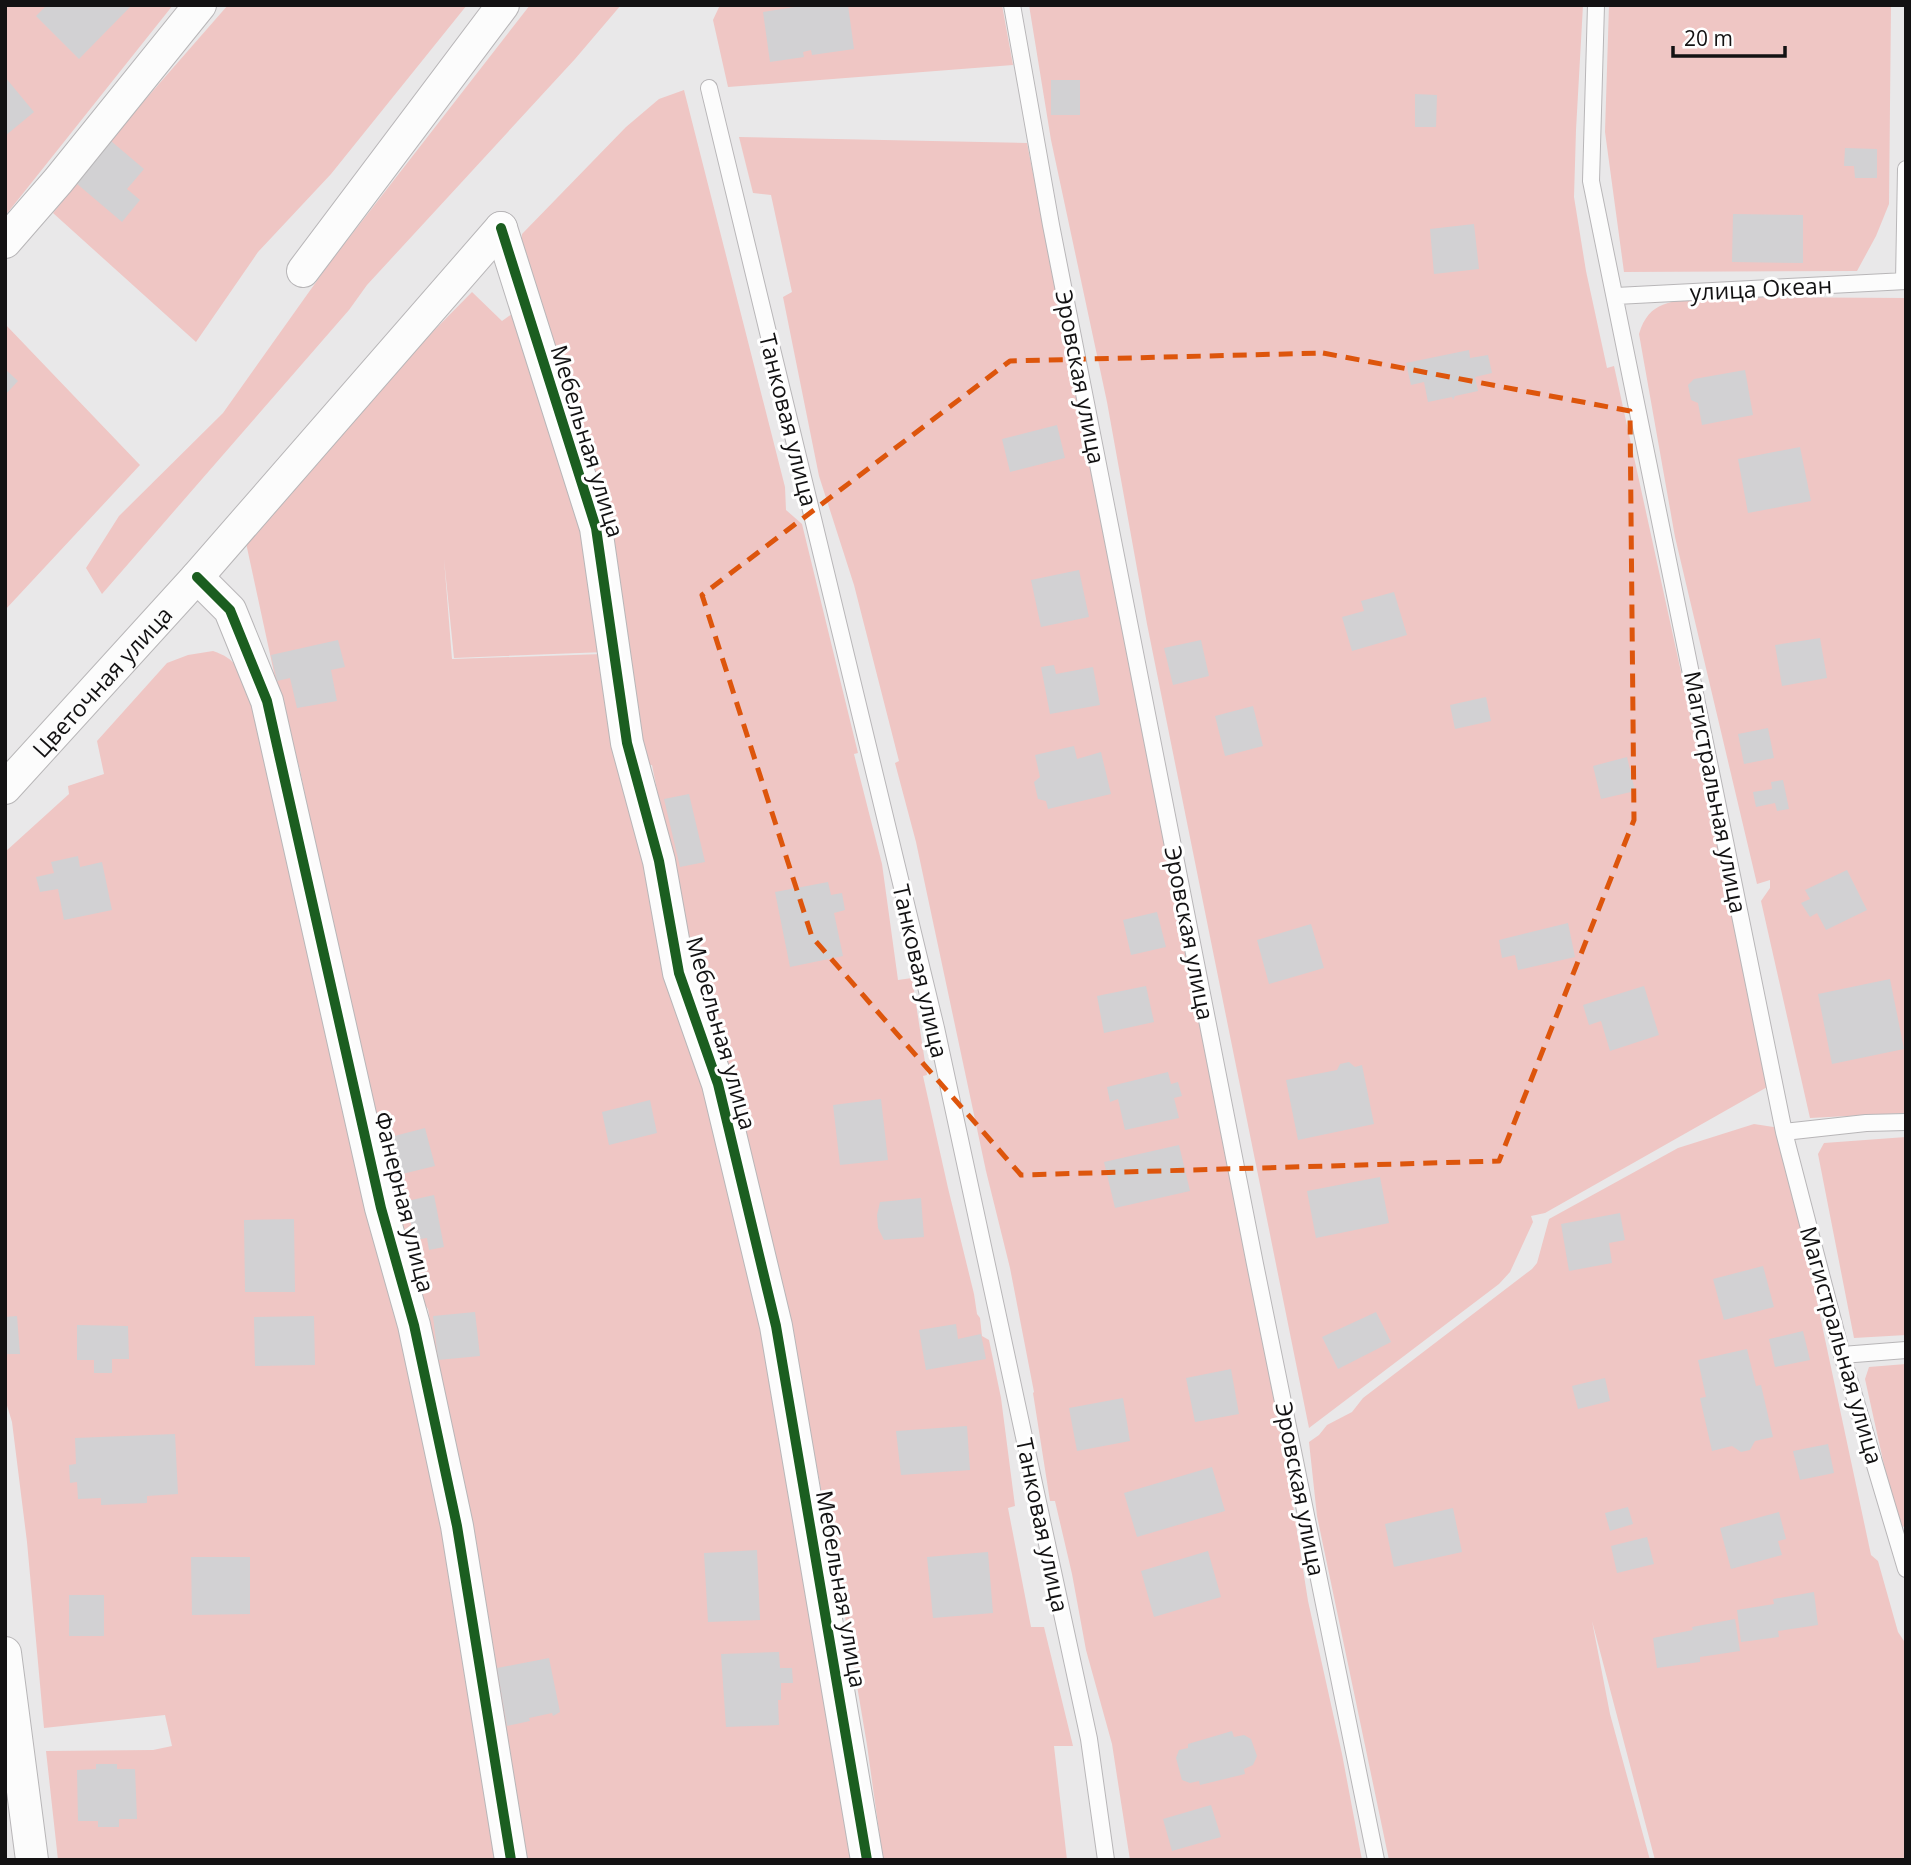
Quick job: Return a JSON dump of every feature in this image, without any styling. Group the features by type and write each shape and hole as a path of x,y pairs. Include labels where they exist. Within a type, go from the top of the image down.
{"street":[{"path":"5,242 58,181 200,5"},
{"path":"303,271 503,5"},
{"name":"Цветочная улица","path":"5,788 197,577 501,228"},
{"name":"Мебельная улица","path":"501,228 596,528 627,743 659,861 680,973 718,1084 776,1326 867,1860"},
{"name":"Фанерная улица","path":"197,577 230,610 267,701 381,1208 414,1325 457,1526 511,1860"},
{"path":"5,1653 32,1860"}],"lane":[{"name":"Эровская улица","path":"1012,5 1057,252 1255,1264 1376,1860"},
{"name":"Магистральная улица","path":"1596,5 1591,181 1784,1132 1842,1355 1906,1569"},
{"name":"Танковая улица","path":"709,89 936,1028 1089,1740 1106,1860"},
{"path":"1905,281 1906,169"},
{"name":"улица Океан","path":"1616,296 1905,281"},
{"path":"1784,1132 1866,1123 1906,1122"},
{"path":"1842,1355 1906,1350"}],"highlighted area":[{"path":"1323,353 1630,411 1634,820 1499,1161 1021,1175 812,937 702,595 1010,361"}],"shaded area":[{"path":"5,5 173,5 5,216"},
{"path":"228,5 467,5 331,174 258,252 196,342 53,213 130,117"},
{"path":"530,5 621,5 575,59 367,285 349,310 102,594 86,568 119,516 223,413 331,261"},
{"path":"720,5 1002,5 1013,65 728,87 713,20"},
{"path":"1029,5 1583,5 1574,197 1586,271 1607,368 1614,366 1749,982 1746,985 1769,1086 1545,1213 1531,1216 1533,1222 1510,1272 1499,1284 1309,1428 1147,624 1107,402 1051,140"},
{"path":"1609,5 1891,5 1889,204 1857,271 1624,272 1605,132"},
{"path":"684,90 785,487 786,510 802,524 858,753 854,754 882,864 898,980 912,978 927,1075 923,1076 982,1336 989,1340 1001,1398 1015,1506 1008,1508 1031,1627 1044,1627 1073,1746 1054,1746 1067,1860 883,1860 849,1638 789,1319 695,982 652,765 646,766 608,528 566,379 521,244 522,234 626,127 659,99"},
{"path":"739,137 1027,143 1280,1422 1308,1601 1362,1860 1130,1860 1112,1744 1086,1650 1055,1501 1050,1501 1034,1392 1010,1268 986,1171 916,842 895,763 899,761 854,585 819,476 783,297 792,292 771,195 753,193"},
{"path":"472,292 502,321 516,311 583,531 605,652 454,658 444,559 452,659 603,654 737,1190 858,1860 522,1860 428,1309 419,1297 398,1211 399,1197 369,1094 342,980 300,770 276,682 246,543 330,436"},
{"path":"1702,297 1906,298 1906,1113 1810,1118 1761,901 1770,888 1770,880 1757,884 1675,537 1639,334 1643,323 1655,309 1672,302"},
{"path":"5,324 140,465 5,610"},
{"path":"213,651 232,662 240,671 249,691 424,1415 499,1860 58,1860 46,1751 153,1750 172,1746 165,1715 44,1728 27,1542 12,1422 5,1399 5,852 69,794 68,786 104,774 97,741 167,663 188,655"},
{"path":"1754,1124 1780,1128 1871,1555 1878,1561 1898,1632 1906,1644 1906,1860 1655,1860 1592,1621 1610,1714 1650,1860 1389,1860 1317,1516 1309,1442 1327,1425 1352,1412 1363,1398 1532,1269 1537,1263 1549,1219 1678,1148"},
{"path":"1906,1137 1906,1335 1854,1338 1818,1154 1824,1143"},
{"path":"1906,1364 1906,1526 1898,1528 1865,1379 1869,1367"}],"building":[{"path":"47,5 132,5 79,59 36,16"},
{"path":"807,5 848,5 854,49 812,55 811,50 803,52 804,57 770,62 763,12"},
{"path":"5,77 34,112 5,136"},
{"path":"1051,80 1080,80 1080,115 1051,115"},
{"path":"1415,94 1437,95 1436,127 1415,127"},
{"path":"111,141 144,169 127,189 140,200 122,222 76,183"},
{"path":"1845,148 1877,149 1877,178 1855,178 1854,166 1844,166"},
{"path":"1733,214 1803,215 1803,263 1732,262"},
{"path":"1474,224 1479,269 1434,274 1430,229"},
{"path":"1469,350 1470,358 1488,355 1492,373 1475,377 1478,391 1455,396 1453,400 1452,397 1428,402 1424,382 1411,385 1406,363"},
{"path":"5,369 18,381 5,395"},
{"path":"1745,370 1753,415 1702,425 1698,403 1691,400 1688,385 1694,379"},
{"path":"1057,425 1065,458 1010,472 1002,439"},
{"path":"1800,447 1811,501 1748,513 1738,459"},
{"path":"1079,570 1089,617 1041,627 1031,580"},
{"path":"1394,592 1407,635 1352,651 1342,617 1364,611 1361,601"},
{"path":"1820,638 1827,678 1782,686 1775,645"},
{"path":"338,640 345,667 331,670 337,701 297,708 290,678 277,681 271,655"},
{"path":"1201,640 1209,676 1173,685 1164,648"},
{"path":"1054,665 1056,674 1093,667 1100,705 1050,714 1041,667"},
{"path":"1486,697 1491,721 1455,729 1450,705"},
{"path":"1253,706 1263,746 1225,756 1215,716"},
{"path":"1768,728 1774,758 1744,764 1738,734"},
{"path":"1074,746 1077,759 1101,752 1111,794 1048,809 1046,801 1038,799 1034,782 1040,777 1035,755"},
{"path":"1627,757 1635,791 1601,799 1593,766"},
{"path":"1783,780 1789,809 1777,811 1775,803 1756,807 1753,792 1772,789 1771,782"},
{"path":"689,794 705,862 680,867 664,799"},
{"path":"78,856 80,867 102,862 112,910 64,920 58,889 40,892 36,877 54,873 51,862"},
{"path":"1847,870 1867,910 1826,930 1817,913 1810,917 1801,903 1810,899 1805,890"},
{"path":"828,882 831,895 842,893 845,910 834,913 843,956 790,967 775,892"},
{"path":"1157,912 1166,947 1131,955 1123,920"},
{"path":"1568,923 1575,957 1518,970 1515,955 1502,958 1499,940"},
{"path":"1311,924 1324,968 1269,984 1257,940"},
{"path":"1890,979 1904,1049 1832,1064 1818,994"},
{"path":"1146,986 1154,1022 1104,1033 1097,996"},
{"path":"1644,986 1659,1035 1610,1051 1601,1021 1589,1025 1583,1005"},
{"path":"1349,1062 1355,1067 1362,1065 1374,1124 1298,1140 1286,1080 1337,1070 1340,1064"},
{"path":"1168,1072 1171,1084 1178,1082 1182,1096 1174,1098 1179,1118 1125,1130 1118,1099 1110,1102 1107,1087"},
{"path":"881,1099 888,1160 840,1165 833,1105"},
{"path":"650,1100 657,1133 609,1145 602,1112"},
{"path":"425,1128 435,1166 394,1176 383,1139"},
{"path":"1179,1145 1190,1191 1115,1208 1104,1162"},
{"path":"1380,1177 1389,1223 1316,1238 1307,1191"},
{"path":"434,1195 444,1247 429,1250 427,1238 414,1240 407,1201"},
{"path":"921,1198 924,1237 884,1240 878,1228 880,1202"},
{"path":"1620,1213 1625,1240 1609,1243 1612,1263 1569,1271 1561,1224"},
{"path":"294,1219 295,1292 245,1292 244,1220"},
{"path":"1763,1266 1774,1307 1724,1320 1713,1279"},
{"path":"475,1312 480,1356 438,1360 433,1316"},
{"path":"1376,1312 1391,1342 1338,1369 1322,1337"},
{"path":"17,1316 20,1354 5,1354 5,1317"},
{"path":"314,1316 315,1365 255,1366 254,1317"},
{"path":"956,1324 958,1339 981,1334 986,1359 926,1370 919,1330"},
{"path":"77,1325 128,1326 129,1359 112,1359 112,1373 94,1373 94,1360 77,1360"},
{"path":"1803,1331 1810,1360 1775,1367 1769,1339"},
{"path":"1747,1349 1756,1386 1761,1385 1773,1437 1755,1441 1750,1450 1741,1452 1732,1446 1712,1451 1700,1398 1706,1397 1698,1360"},
{"path":"1231,1369 1239,1414 1195,1422 1186,1378"},
{"path":"1605,1378 1610,1401 1578,1409 1572,1386"},
{"path":"1123,1398 1130,1441 1077,1451 1069,1408"},
{"path":"967,1426 970,1470 901,1475 896,1431"},
{"path":"175,1434 178,1494 147,1496 147,1503 101,1505 101,1498 78,1499 77,1482 70,1483 69,1465 76,1464 75,1438"},
{"path":"1828,1444 1834,1473 1800,1480 1793,1451"},
{"path":"1212,1467 1225,1511 1137,1537 1124,1493"},
{"path":"1628,1507 1633,1524 1610,1531 1605,1513"},
{"path":"1453,1508 1462,1552 1394,1567 1385,1524"},
{"path":"1779,1512 1786,1539 1778,1541 1782,1555 1731,1569 1720,1528"},
{"path":"1647,1537 1654,1564 1617,1573 1611,1546"},
{"path":"757,1550 760,1620 708,1622 704,1553"},
{"path":"1208,1551 1221,1597 1154,1617 1141,1571"},
{"path":"988,1552 993,1613 933,1618 927,1557"},
{"path":"191,1557 250,1557 250,1614 192,1615"},
{"path":"1814,1592 1818,1625 1778,1631 1779,1637 1741,1642 1737,1610 1774,1604 1773,1599"},
{"path":"69,1595 104,1595 104,1636 69,1636"},
{"path":"1735,1619 1740,1651 1700,1657 1700,1662 1657,1668 1653,1638"},
{"path":"779,1652 780,1668 792,1668 793,1683 781,1683 781,1700 778,1700 779,1725 726,1727 721,1654"},
{"path":"549,1658 560,1712 553,1716 552,1713 529,1718 530,1721 507,1726 497,1668"},
{"path":"1232,1731 1234,1737 1244,1735 1251,1739 1257,1756 1253,1765 1244,1769 1245,1774 1200,1785 1199,1781 1190,1783 1182,1780 1176,1758 1179,1750 1188,1748 1188,1744"},
{"path":"96,1764 117,1764 117,1769 135,1769 137,1819 119,1819 119,1827 98,1827 98,1821 78,1821 77,1770 96,1769"},
{"path":"1211,1805 1221,1837 1172,1851 1163,1819"}],"cycle path":[{"path":"501,228 596,528 627,743 659,861 679,973 718,1084 776,1326 867,1860"},
{"path":"197,577 230,610 267,701 381,1208 414,1325 457,1526 511,1860"}]}
